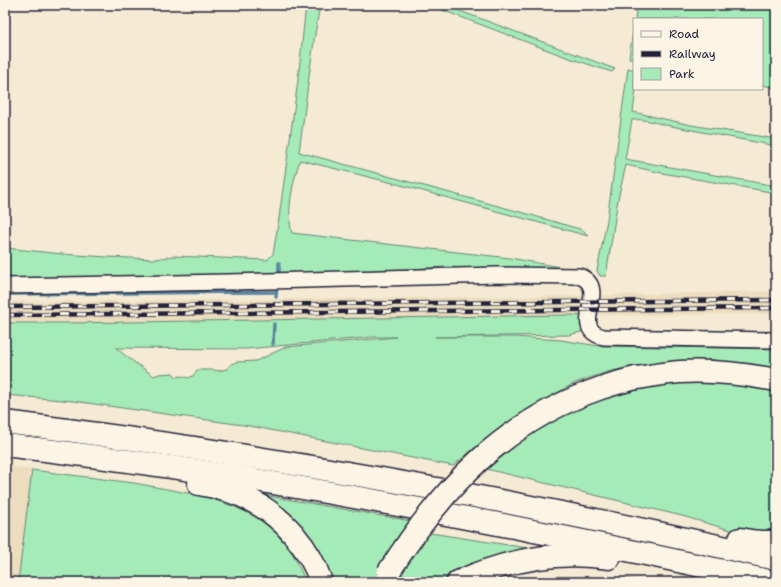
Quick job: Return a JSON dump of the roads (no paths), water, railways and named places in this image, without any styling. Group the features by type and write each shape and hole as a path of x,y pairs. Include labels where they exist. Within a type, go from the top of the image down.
{"highway":[{"path":"386,577 416,531 438,503 466,472 499,443 537,417 561,404 601,388 636,378 679,372 746,374 776,380"},
{"path":"5,422 174,444 297,464 497,500 776,559"},
{"path":"5,445 225,475 386,503 570,538 772,582"},
{"path":"116,460 144,474 212,486 253,501 280,521 303,546 313,563 321,582"},
{"path":"674,537 704,532 752,542 776,541"},
{"path":"458,582 508,564 554,556 577,555 599,557 660,567 684,562"}],"street":[{"path":"5,286 244,282 497,275 580,276 585,278 591,286 592,292 588,320 592,332 597,336 776,340"}],"waterway":[{"path":"279,263 279,272"},
{"path":"276,297 277,287"},
{"path":"5,294 276,292"},
{"path":"273,344 274,324"}],"railway":[{"path":"5,307 776,300"},
{"path":"5,315 776,308"}]}
